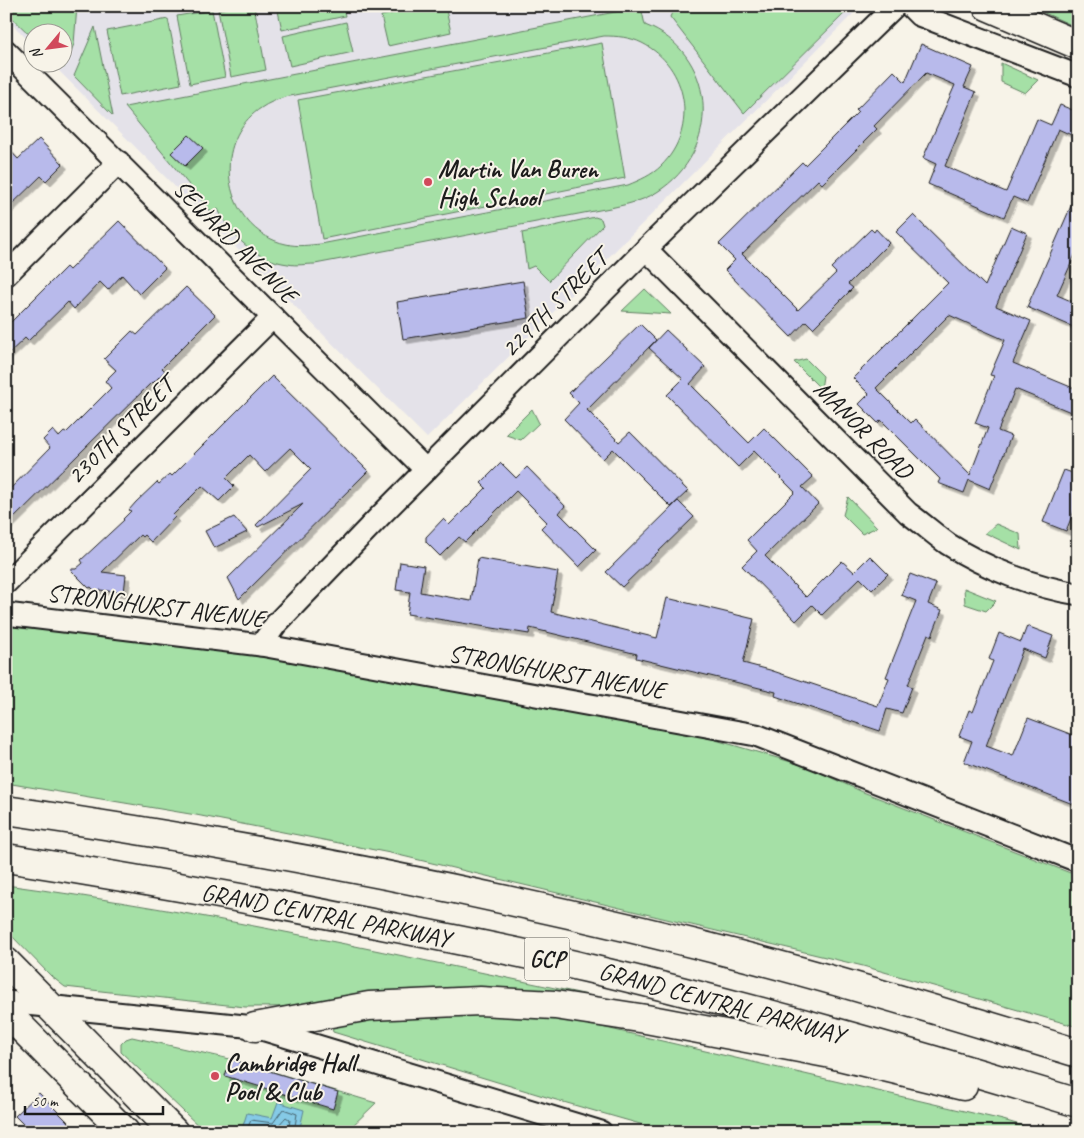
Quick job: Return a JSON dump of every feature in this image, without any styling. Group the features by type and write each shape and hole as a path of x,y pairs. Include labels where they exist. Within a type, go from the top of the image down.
{"main road":[{"path":"987,6 1078,45"},
{"name":"GRAND CENTRAL PARKWAY","path":"6,810 107,824 280,854 441,886 599,921 778,965 924,1006 1078,1053"},
{"name":"GRAND CENTRAL PARKWAY","path":"6,858 112,874 270,902 586,967 883,1045 1078,1103"},
{"path":"6,962 174,1132"},
{"path":"255,1027 369,1006 480,1001 555,1005 646,1018 826,1053 1078,1114"},
{"path":"6,1012 125,1132"}],"street":[{"name":"229TH STREET","path":"261,645 276,624 426,470 646,249 894,6"},
{"path":"910,6 919,15 1078,76"},
{"name":"SEWARD AVENUE","path":"6,51 426,470"},
{"path":"6,275 119,162"},
{"name":"MANOR ROAD","path":"646,249 908,513 948,543 982,563 1036,584 1078,594"},
{"name":"230TH STREET","path":"6,583 273,316"},
{"name":"STRONGHURST AVENUE","path":"6,614 261,645 756,735 1078,861"},
{"path":"6,1002 255,1027 601,1132"}],"shaded area":[{"name":"Martin Van Buren High School","path":"6,6 861,6 427,438 60,72 72,72 72,22 22,22 22,34 6,18"}],"green space":[{"path":"9,6 77,6 72,49 72,22 22,22 22,27 6,12"},
{"path":"235,6 254,6 266,70 231,77 218,10"},
{"path":"277,6 343,6 345,16 282,30"},
{"path":"427,6 445,6 451,32 388,46 381,16"},
{"path":"675,6 852,6 744,113 670,17"},
{"path":"1029,6 1078,6 1078,28"},
{"path":"641,7 645,25 668,38 686,56 697,77 703,100 702,125 695,148 682,170 663,188 644,199 610,208 315,264 298,265 276,262 265,258 237,238 218,209 212,213 125,107","holes":["604,36 623,37 642,43 658,53 670,67 678,82 683,99 684,117 681,134 673,151 661,166 650,175 628,185 321,244 299,246 280,243 260,232 247,220 238,207 232,192 230,177 230,161 233,146 239,131 248,119 272,102 285,97"]},
{"path":"212,10 225,77 190,84 177,16"},
{"path":"168,19 181,84 120,96 107,31"},
{"path":"346,22 353,52 290,66 283,36"},
{"path":"95,27 113,116 74,76"},
{"path":"602,43 625,178 322,239 298,100"},
{"path":"1001,63 1038,80 1025,93 1001,82"},
{"path":"595,217 601,219 603,225 549,281 534,266 527,269 522,233"},
{"path":"645,289 671,314 622,311"},
{"path":"806,359 823,376 821,389 794,362"},
{"path":"532,409 539,423 521,440 506,435"},
{"path":"848,497 877,527 862,534 843,515"},
{"path":"996,524 1020,534 1021,550 985,533"},
{"path":"964,588 996,601 986,611 965,604"},
{"path":"6,623 294,655 688,732 805,766 863,792 1078,876 1078,1027 863,966 390,853 196,815 6,783"},
{"path":"6,885 157,908 232,922 607,999 599,1005 245,1007 65,987 51,976 6,930"},
{"path":"508,1010 593,1025 1003,1120 1044,1132 668,1132 333,1032 330,1019"},
{"name":"Cambridge Hall Pool & Club","path":"132,1037 230,1059 376,1103 346,1132 205,1132 121,1052 121,1044 126,1039"}],"water":[{"path":"278,1102 304,1110 299,1132 241,1132 247,1113 272,1118"}],"building":[{"path":"921,44 973,67 964,87 976,92 945,166 1006,192 1037,119 1051,125 1060,105 1078,112 1078,138 1058,129 1027,203 1013,197 1004,217 928,184 936,164 923,158 955,85 926,73 874,126 877,129 822,184 818,180 742,254 798,310 836,273 831,268 871,229 874,232 876,229 889,243 848,284 853,288 813,328 806,321 791,337 725,270 735,260 719,244 802,162 805,165 858,112 856,110 894,71 905,82"},
{"path":"189,135 203,148 185,166 171,153"},
{"path":"39,139 63,164 46,181 41,176 6,210 6,146 18,159"},
{"path":"1078,190 1078,248 1057,295 1078,304 1078,329 1027,307"},
{"path":"913,215 985,286 1011,226 1027,233 996,306 1031,321 1013,363 1078,390 1078,415 1015,389 998,431 1011,436 990,489 969,480 964,493 938,483 940,479 881,420 878,423 859,404 869,394 853,378 948,283 896,232","holes":["949,315 1005,340 990,375 994,376 975,423 988,428 970,475 915,419 911,423 876,388"]},
{"path":"119,221 165,268 139,294 122,275 108,290 100,282 74,309 68,302 28,341 25,338 6,356 6,327 66,267 69,270"},
{"path":"523,281 529,318 403,339 397,302"},
{"path":"186,287 215,315 162,368 165,371 6,526 6,493 50,448 43,440 53,430 59,437 64,432 66,433 111,388 105,381 116,370 104,359 132,331 137,335"},
{"path":"640,324 656,340 587,410 619,442 630,432 688,491 671,507 613,449 603,459 564,419 579,403 569,393"},
{"path":"666,330 705,367 690,384 749,443 764,428 813,477 802,487 818,504 765,556 806,597 842,561 854,572 870,556 888,574 872,590 860,578 822,615 812,605 796,621 742,566 757,551 747,540 795,492 754,451 738,467 667,395 683,379 649,348"},
{"path":"272,376 368,471 239,599 228,578 303,504 258,527 256,525 311,469 290,448 265,472 249,455 226,478 234,486 219,501 202,486 173,515 175,517 151,542 144,535 142,537 140,535 102,572 126,575 124,593 100,590 97,593 91,587 89,588 70,569 76,569 83,563 81,560 124,520 136,502 157,482 159,484 170,474 172,476"},
{"path":"501,463 516,478 527,467 565,506 559,513 596,550 579,567 541,528 547,522 516,491 465,542 459,537 440,556 426,542 426,537 443,519 449,525 486,488 481,483"},
{"path":"1064,470 1078,475 1078,501 1066,531 1043,522"},
{"path":"678,501 694,517 622,587 606,572"},
{"path":"234,517 247,532 214,548 205,531"},
{"path":"478,558 558,572 551,612 657,638 667,598 754,619 743,663 770,670 878,706 889,678 886,677 916,601 901,595 910,574 936,584 928,604 942,610 932,636 928,634 908,685 912,687 902,713 887,709 880,731 775,696 776,692 636,658 637,654 530,628 529,634 407,614 410,592 396,590 400,562 424,566 420,592 471,601"},
{"path":"1027,626 1053,636 1045,658 1023,649 986,746 1013,756 1028,718 1078,737 1078,806 964,762 972,741 959,736 969,710 973,712 993,661 989,659 999,633 1021,642"},
{"path":"230,1059 338,1092 333,1109 225,1076"},
{"path":"39,1093 78,1132 31,1132 15,1116"}],"place":[{"name":"Martin Van Buren High School","path":"428,182"},
{"name":"Cambridge Hall Pool & Club","path":"215,1076"}]}
